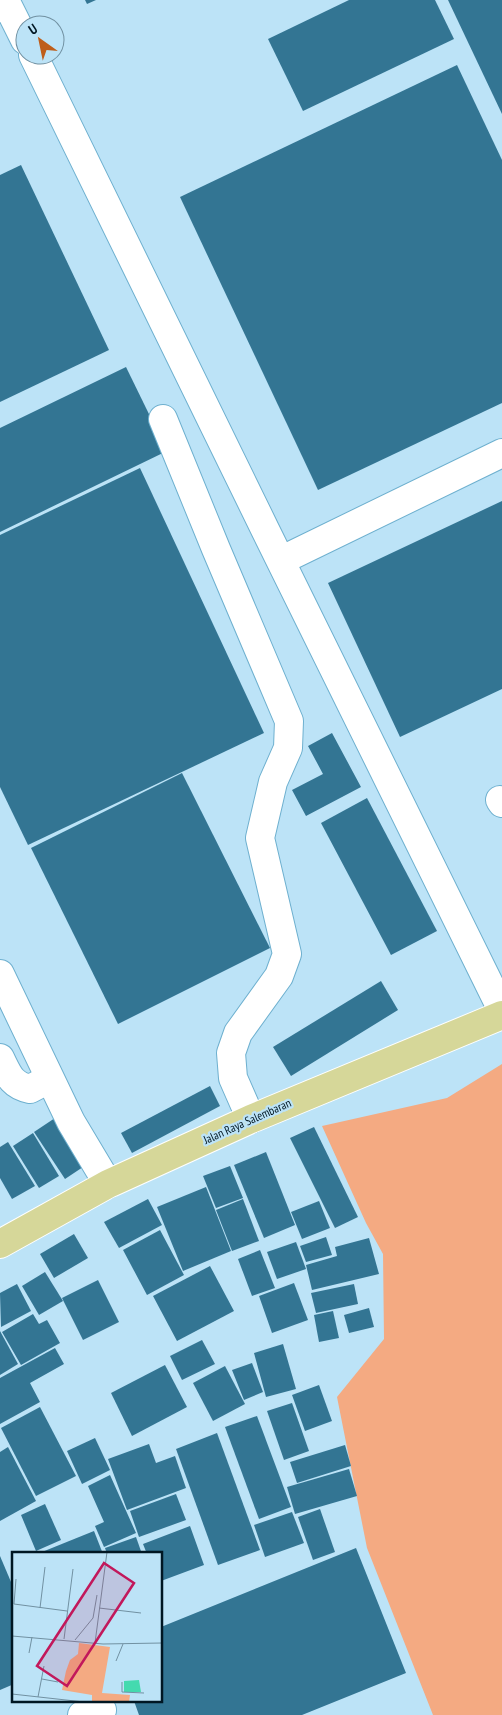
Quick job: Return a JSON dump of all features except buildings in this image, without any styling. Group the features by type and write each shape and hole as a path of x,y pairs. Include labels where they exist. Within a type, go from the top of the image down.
{"main road":[{"name":"Jalan Raya Salembaran","path":"0,1244 108,1184 251,1119 502,1015"}],"lane":[{"path":"5,0 15,20"},
{"path":"37,65 502,1010"},
{"path":"163,420 289,721 288,748 273,782 260,838 287,954 279,976 238,1033 231,1053 233,1078 251,1119"},
{"path":"282,560 502,453"},
{"path":"0,974 71,1122 108,1184"},
{"path":"0,1058 11,1080 19,1087 30,1089 50,1079"}],"shaded area":[{"path":"502,1064 502,1715 433,1715 367,1548 337,1397 384,1339 383,1254 366,1223 322,1126 447,1098"}]}
